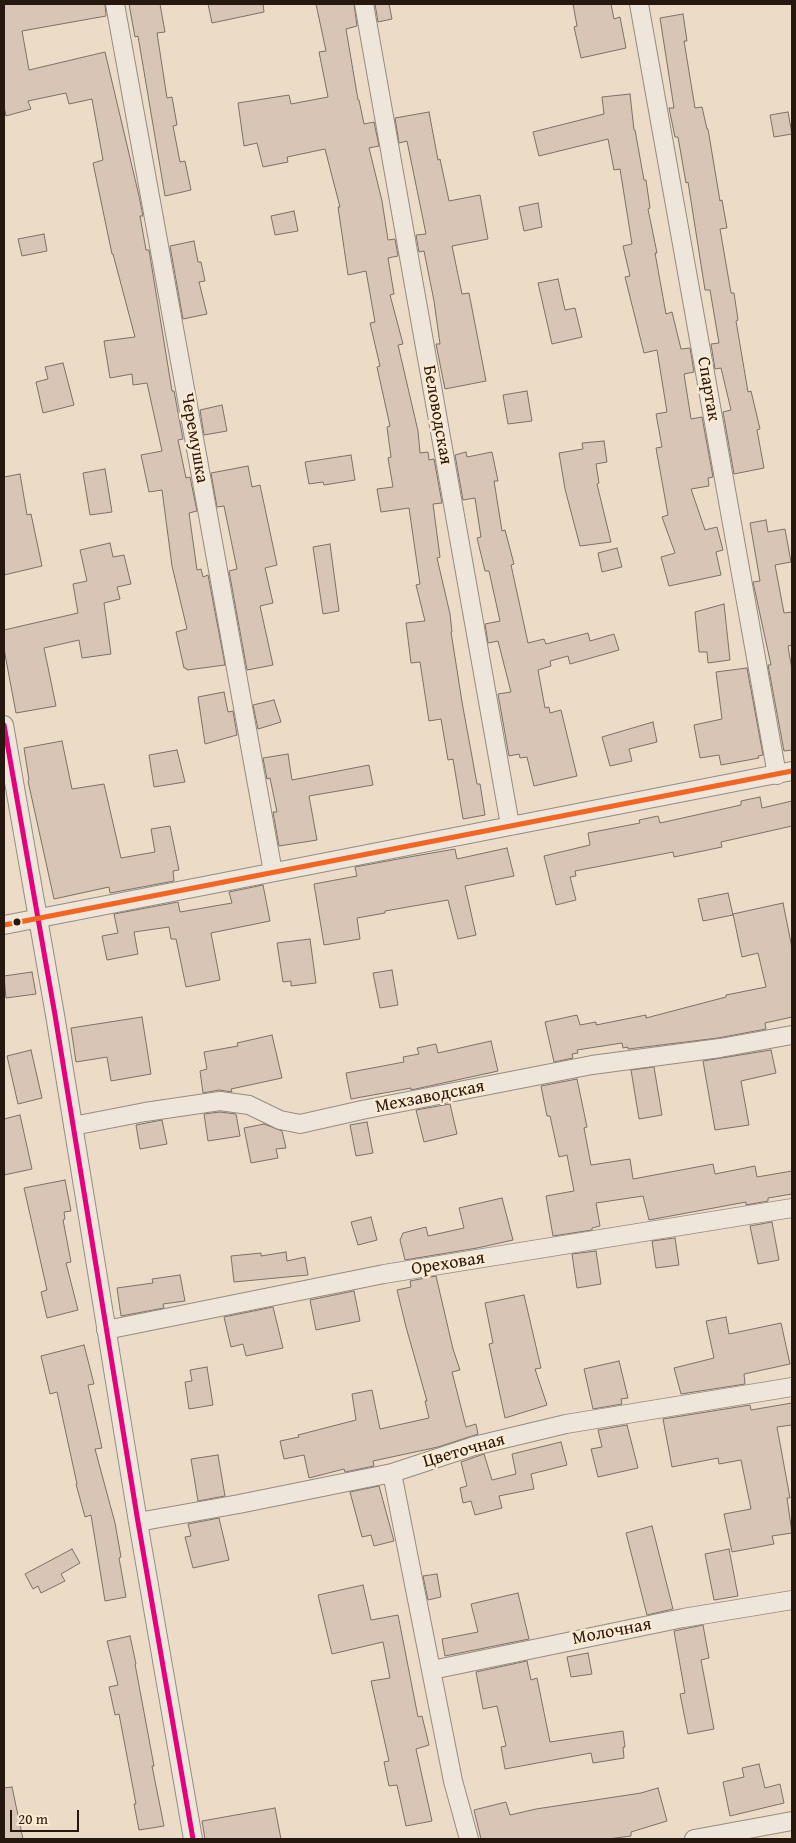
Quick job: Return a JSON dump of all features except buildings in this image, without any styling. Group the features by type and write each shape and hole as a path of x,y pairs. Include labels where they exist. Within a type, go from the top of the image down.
{"street":[{"name":"Черемушка","path":"115,4 273,872"},
{"name":"Беловодская","path":"364,4 510,825"},
{"name":"Спартак","path":"639,4 784,773"},
{"path":"4,725 39,918 138,1522 193,1839"},
{"path":"4,925 784,773"},
{"name":"Мехзаводская","path":"72,1126 145,1112 220,1101 249,1105 280,1120 300,1124 380,1106 592,1065 720,1048 792,1035"},
{"name":"Ореховая","path":"106,1330 384,1274 792,1208"},
{"name":"Цветочная","path":"138,1522 240,1504 392,1473 474,1446 566,1424 792,1387"},
{"path":"392,1473 432,1670 452,1781 469,1839"},
{"name":"Молочная","path":"432,1670 683,1618 792,1600"},
{"path":"694,1839 782,1828"}],"transit line":[{"path":"4,725 55,1015 138,1522 193,1839"},
{"path":"4,925 792,771"}]}
